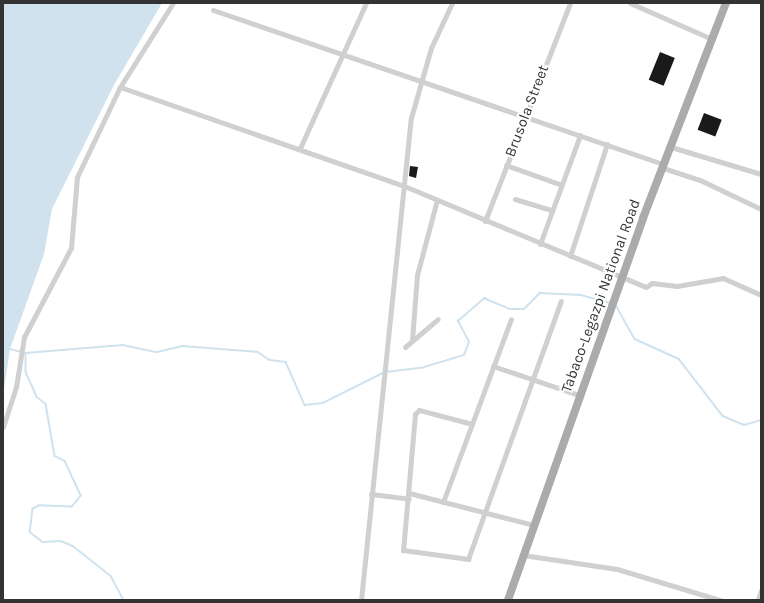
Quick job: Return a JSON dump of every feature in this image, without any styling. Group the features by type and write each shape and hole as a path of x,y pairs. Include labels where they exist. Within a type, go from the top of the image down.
{"main road":[{"name":"Tabaco-Legazpi National Road","path":"508,600 579,395 663,166 726,3"}],"street":[{"path":"3,427 16,387 17,368 24,337 69,256 77,177 120,87 173,3"},
{"path":"300,148 341,54 366,3"},
{"path":"361,600 381,378 402,185 411,118 420,81 452,3"},
{"name":"Brusola Street","path":"486,221 506,165 570,3"},
{"path":"630,3 712,39"},
{"path":"213,10 607,144 700,180 761,209"},
{"path":"120,87 300,148 402,185 540,244 646,287 652,283 677,286 723,278 761,295"},
{"path":"540,244 580,135"},
{"path":"570,256 607,144"},
{"path":"671,147 761,174"},
{"path":"506,165 562,185"},
{"path":"515,199 552,210"},
{"path":"412,340 417,275 437,200"},
{"path":"472,424 419,410 415,414 409,496 403,550 468,559 486,513 561,301"},
{"path":"405,347 438,319"},
{"path":"443,502 511,320"},
{"path":"494,366 579,395"},
{"path":"371,494 409,496 443,502 534,525"},
{"path":"523,554 617,570 720,600"},
{"path":"758,600 761,590"}],"water":[{"path":"3,3 162,3 114,85 52,209 44,254 10,349 3,396"}],"building":[{"path":"660,52 675,58 664,86 649,80"},
{"path":"704,113 722,120 715,137 698,130"},
{"path":"410,166 418,167 416,178 409,176"}],"waterway":[{"path":"386,372 421,368 464,355 469,342 458,321 484,298 510,309 524,309 540,293 581,295 611,303"},
{"path":"616,305 635,339 679,359 723,416 744,425 761,420"},
{"path":"10,349 26,353 123,345 157,352 182,346 258,352 270,360 286,362 305,405 323,403 383,373"},
{"path":"26,354 26,372 37,397 46,404 55,456 65,461 81,496 72,507 39,506 33,509 30,532 43,542 61,541 73,546 111,576 124,600"}]}
